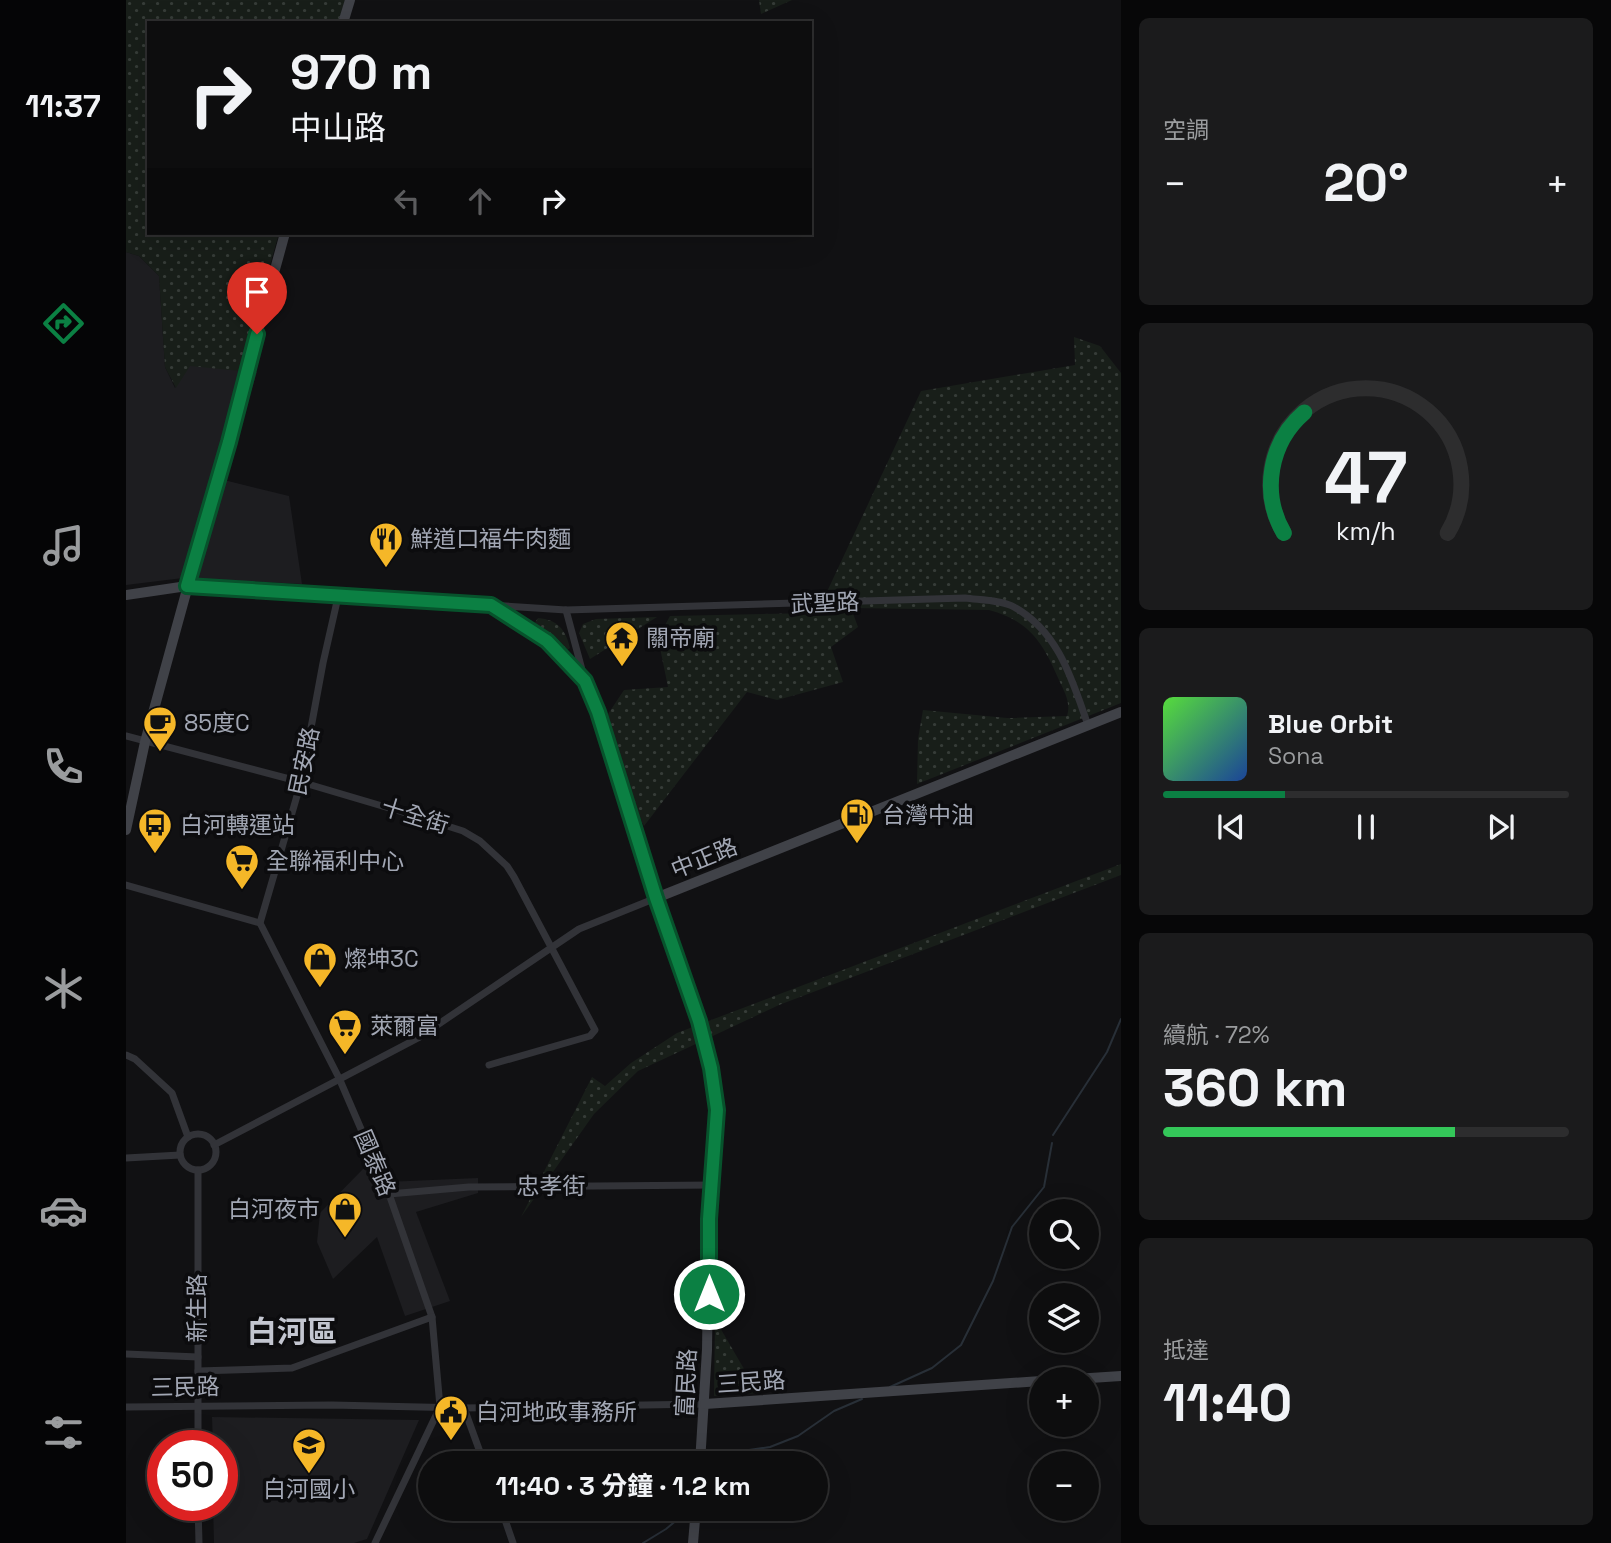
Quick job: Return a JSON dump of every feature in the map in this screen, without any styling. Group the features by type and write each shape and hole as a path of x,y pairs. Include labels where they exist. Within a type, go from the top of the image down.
{"main road":[{"path":"344,21 350,0"},
{"path":"126,830 145,742 284,235"},
{"name":"富民路","path":"126,595 187,586 491,605 547,641 585,681 598,712 656,898 699,1021 711,1068 717,1110 709,1219 705,1404 701,1451"},
{"name":"中正路","path":"656,898 1121,712"},
{"path":"1099,1377 1121,1376"},
{"name":"三民路","path":"705,1404 1029,1382"},
{"path":"693,1543 695,1521"}],"street":[{"name":"民安路","path":"260,923 301,782 338,597"},
{"name":"武聖路","path":"491,605 566,610 965,598 1012,605 1046,631 1066,665 1088,725"},
{"path":"566,610 585,681"},
{"name":"十全街","path":"126,736 301,782 463,831 480,841 507,866 514,877 595,1030 590,1036 489,1065"},
{"path":"126,885 260,923"},
{"name":"中正路","path":"214,1145 434,1028 579,929 656,898"},
{"name":"國泰路","path":"260,923 311,1018 388,1194 432,1317 440,1407"},
{"path":"126,1055 135,1059 172,1093 188,1136"},
{"path":"203,1135 214,1145 216,1154 212,1163 198,1170 184,1164 180,1155 181,1144 188,1136 203,1135"},
{"path":"126,1158 180,1155"},
{"name":"新生路","path":"198,1170 198,1430"},
{"name":"忠孝街","path":"388,1194 469,1186 713,1185"},
{"path":"198,1371 292,1368 432,1317"},
{"path":"126,1354 198,1357"},
{"name":"三民路","path":"126,1407 352,1405 464,1408 705,1404"},
{"path":"375,1543 440,1407"},
{"path":"464,1408 480,1451"},
{"path":"198,1521 199,1543"},
{"path":"505,1521 513,1543"}],"shaded area":[{"path":"126,0 345,0 339,21 147,21 147,235 278,235 240,371 190,366 176,388 165,367 159,276 139,256 126,252"},
{"path":"759,0 792,0 761,14"},
{"path":"126,252 139,256 159,276 165,367 175,388 190,365 257,372 224,480 289,496 302,584 183,578 126,585"},
{"path":"1074,337 1100,346 1121,373 1121,703 917,784 918,739 923,710 1007,718 1067,716 1068,702 1065,694 1041,644 1025,627 1003,615 989,610 851,608 858,627 831,647 843,682 777,700 747,692 644,826 615,764 604,720 624,690 668,687 658,638 670,616 817,613 921,391 1075,365"},
{"path":"657,617 590,659 579,633 583,624 596,619"},
{"path":"538,618 556,623 566,636 570,648 566,651 534,624"},
{"path":"1121,864 1121,875 779,1005 638,1071 594,1114 521,1217 592,1077 605,1086 631,1063 677,1033"},
{"name":"白河夜市","path":"378,1163 386,1182 478,1178 478,1193 416,1212 450,1301 405,1316 377,1237 333,1279 317,1242 320,1213 363,1169"},
{"path":"715,1319 758,1393 714,1396"},
{"name":"白河國小","path":"212,1417 419,1420 367,1539 354,1543 214,1543 213,1521 238,1521 238,1430 212,1430"}],"waterway":[{"path":"1053,1135 1107,1052 1121,1019"},
{"path":"890,1387 932,1368 961,1345 993,1281 1012,1227 1044,1187 1052,1143"},
{"path":"748,1451 770,1447 798,1436 834,1411 862,1399"},
{"path":"643,1543 676,1521"}],"place":[{"name":"鮮道口福牛肉麵","path":"386,569"},
{"name":"關帝廟","path":"622,668"},
{"name":"85度C","path":"160,753"},
{"name":"台灣中油","path":"857,845"},
{"name":"白河轉運站","path":"155,855"},
{"name":"全聯福利中心","path":"242,891"},
{"name":"燦坤3C","path":"320,989"},
{"name":"萊爾富","path":"345,1056"},
{"name":"白河夜市","path":"345,1239"},
{"name":"白河地政事務所","path":"451,1442"},
{"name":"白河國小","path":"309,1475"}],"district":[{"name":"白河區","path":"292,1332"}],"route":[{"path":"257,334 187,586 491,605 547,641 585,681 598,712 656,898 699,1021 711,1068 717,1110 709,1219 709,1294"}]}
